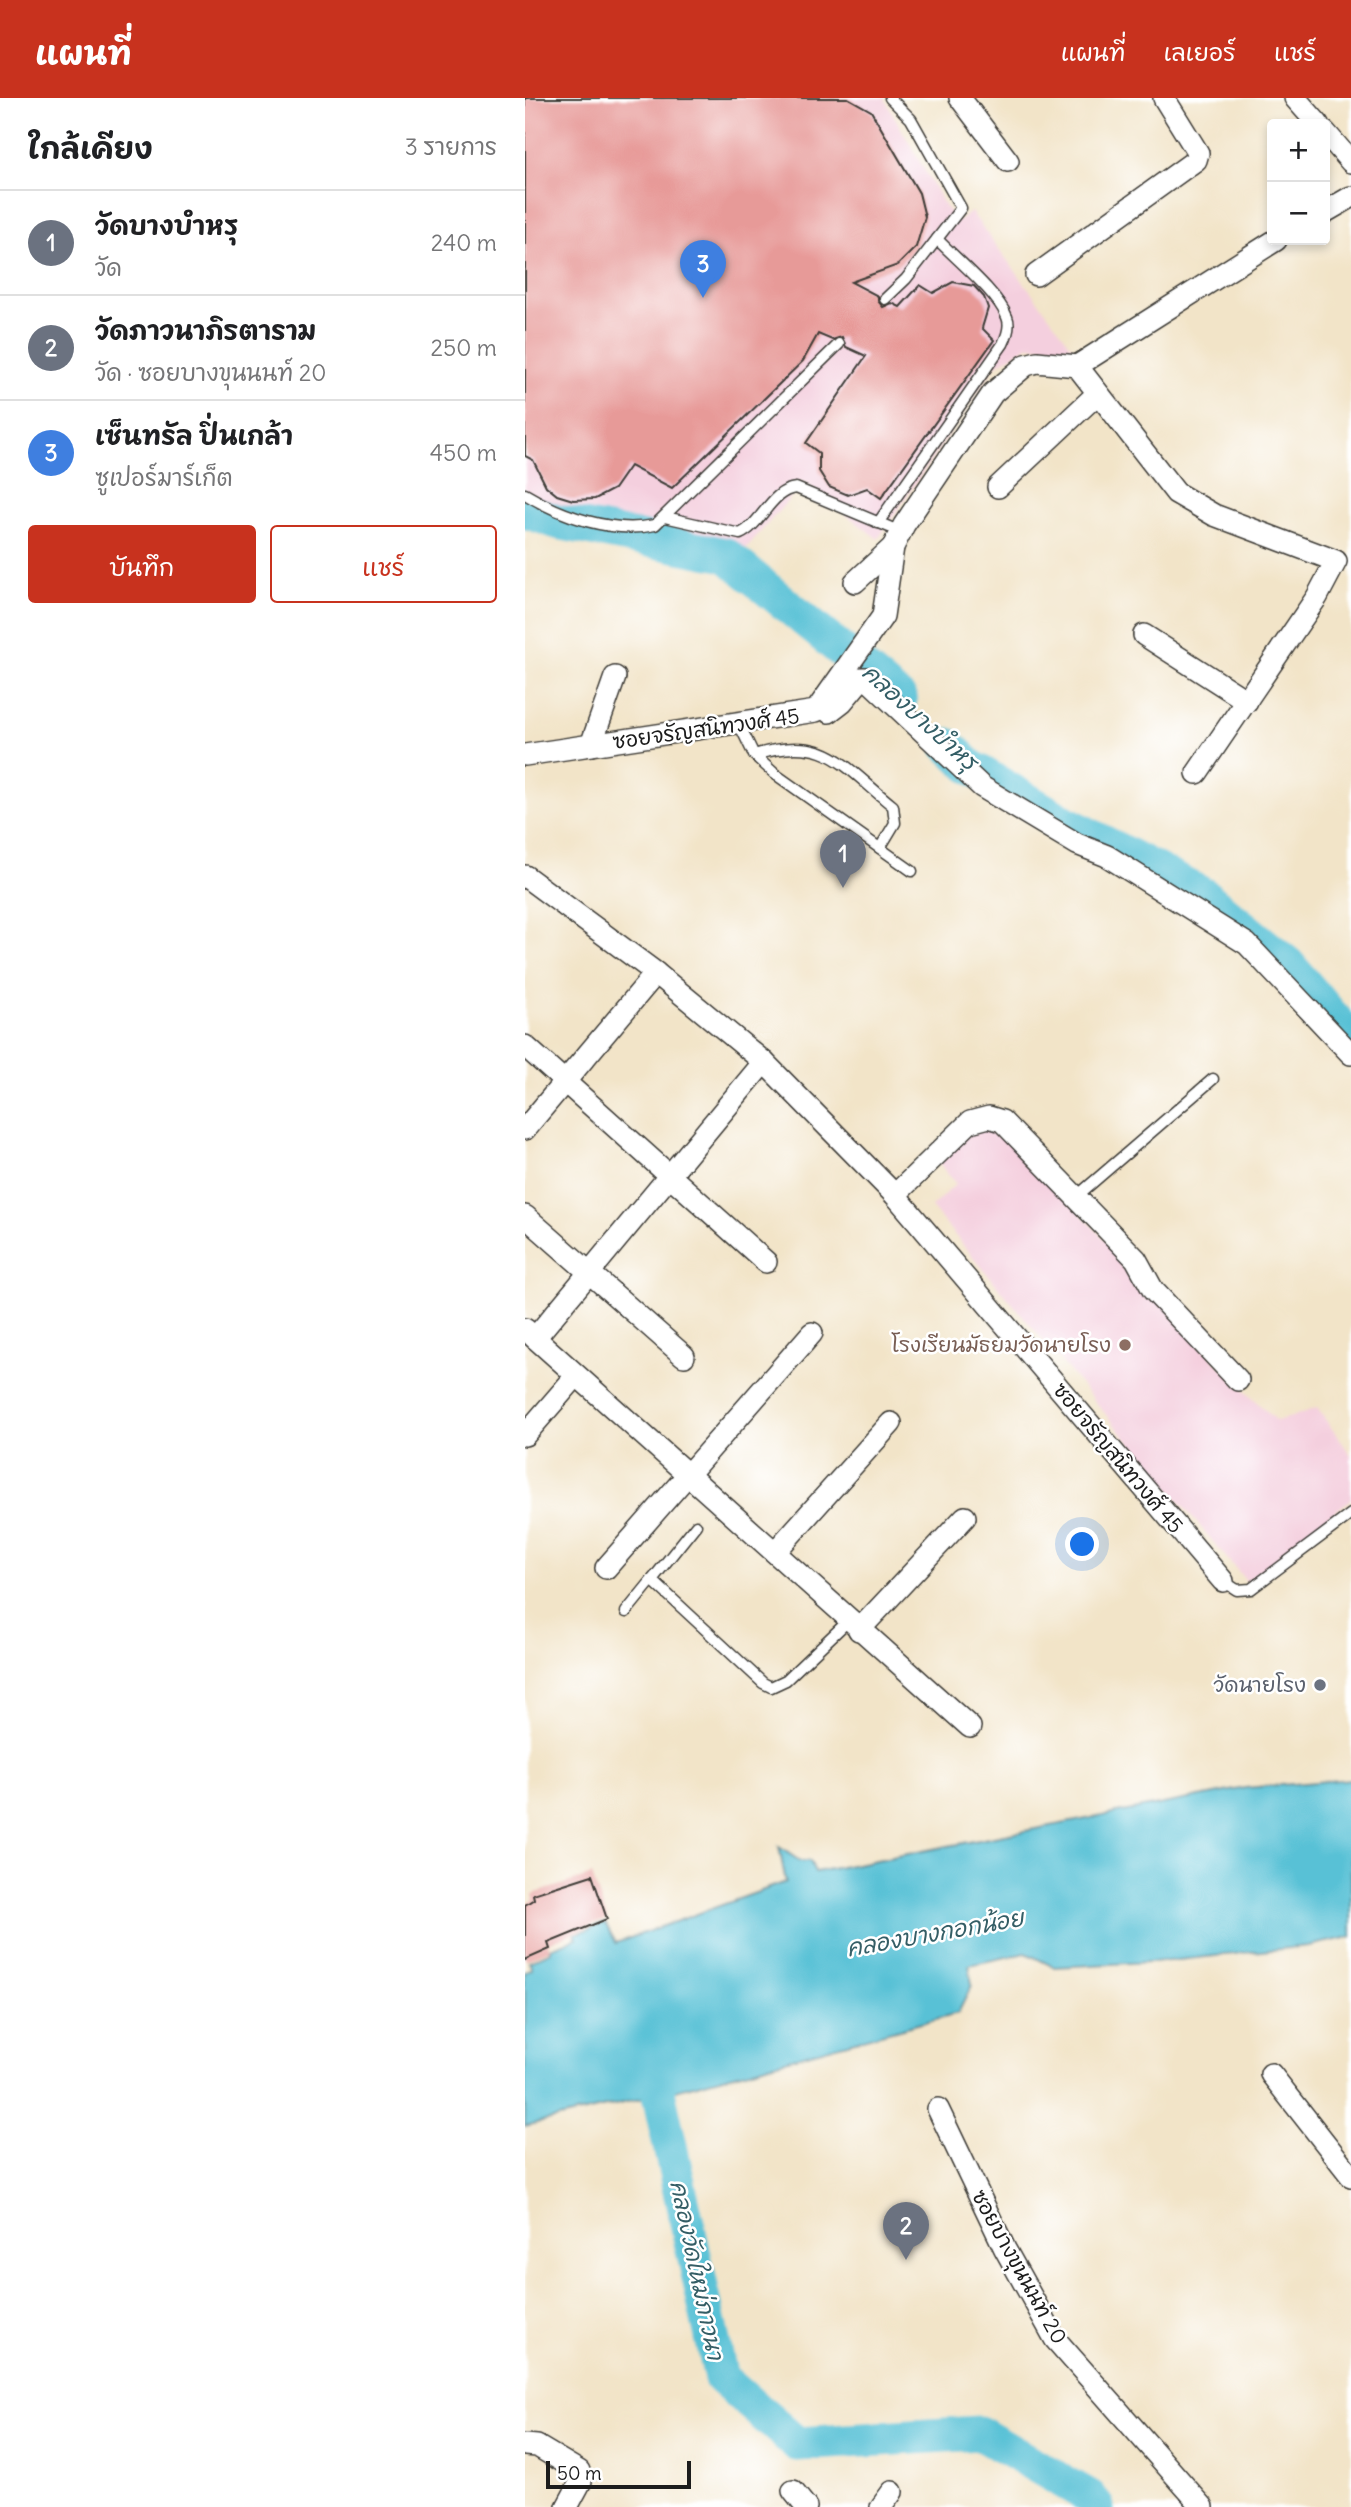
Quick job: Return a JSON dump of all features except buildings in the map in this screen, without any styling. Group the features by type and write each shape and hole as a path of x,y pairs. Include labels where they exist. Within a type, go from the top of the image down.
{"street":[{"path":"960,98 1008,161"},
{"path":"1036,275 1196,160 1198,153 1164,98"},
{"path":"1295,98 1314,119"},
{"path":"1330,138 1351,162"},
{"path":"1330,209 1351,197"},
{"path":"1197,773 1317,597 1336,561 1215,515 1176,493 1077,366 1268,245"},
{"name":"ซอยจรัญสนิทวงศ์ 45","path":"526,754 739,724 819,709 883,616 897,540 993,393 1025,365 1037,362 1077,366"},
{"path":"998,487 1097,394"},
{"path":"855,582 897,540"},
{"path":"1144,635 1247,701"},
{"path":"591,745 615,677"},
{"path":"819,709 828,712 842,702 862,678 866,678 982,787 1077,844 1107,856 1247,944 1351,1054"},
{"name":"ซอยจรัญสนิทวงศ์ 45","path":"525,876 656,973 764,1062 895,1195 1223,1581"},
{"path":"525,1129 656,973"},
{"path":"525,1046 766,1262"},
{"path":"764,1062 590,1273 530,1334 970,1727"},
{"path":"895,1195 960,1130 980,1117 989,1116 1002,1121 1136,1259 1153,1290 1238,1380"},
{"path":"525,1216 684,1356"},
{"path":"606,1568 812,1333"},
{"path":"525,1435 576,1376"},
{"path":"775,1552 891,1423"},
{"path":"854,1625 965,1517"},
{"path":"1271,2074 1351,2176"},
{"name":"ซอยบางขุนนนท์ 20","path":"938,2109 1005,2249 1055,2339 1203,2507"},
{"path":"525,2445 537,2446 579,2471 581,2481 567,2507"}],"lane":[{"path":"885,299 906,279 961,208 911,119 890,98"},
{"path":"878,523 1003,344 1009,331 1008,318 991,295 937,239"},
{"path":"525,494 568,516 612,524 655,526 839,344"},
{"path":"665,517 729,534 740,534 750,529 781,493 796,488 878,523 897,540"},
{"path":"739,724 754,755 775,774 912,871"},
{"path":"754,755 784,746 804,746 821,751 835,760 893,806 895,823 880,848"},
{"path":"1077,1196 1213,1079"},
{"path":"1223,1581 1237,1591 1251,1589 1351,1514"},
{"path":"626,1612 696,1525"},
{"path":"652,1580 771,1687 786,1680 854,1625"}],"shaded area":[{"path":"525,98 884,98 946,208 959,221 971,212 1074,349 1028,346 995,366 878,539 804,482 744,551 654,534 525,497"},
{"name":"โรงเรียนมัธยมวัดนายโรง","path":"981,1122 998,1123 1237,1384 1277,1421 1317,1408 1351,1455 1351,1499 1247,1582 931,1207 956,1184 937,1161"}],"water":[{"name":"คลองบางกอกน้อย","path":"1351,1779 1351,1937 1308,1946 1169,1961 1054,1967 1026,1953 969,1965 972,1985 958,2013 657,2095 525,2126 525,1972 532,1968 529,1961 551,1951 550,1948 577,1938 575,1934 605,1923 616,1943 786,1882 779,1847 800,1861 810,1861 815,1872 1245,1788"}],"waterway":[{"name":"คลองบางบำหรุ","path":"525,511 557,522 726,555 900,699"},
{"name":"คลองบางบำหรุ","path":"948,745 970,766 1059,819 1204,895 1288,964 1351,1038"},
{"name":"คลองวัดใหม่ภาวนา","path":"649,2050 721,2378 797,2444 979,2433 1090,2497 1097,2507"}],"place":[{"name":"เซ็นทรัล ปิ่นเกล้า","path":"703,298"},
{"name":"วัดบางบำหรุ","path":"843,888"},
{"name":"โรงเรียนมัธยมวัดนายโรง","path":"1125,1345"},
{"name":"วัดนายโรง","path":"1320,1685"},
{"name":"วัดภาวนาภิรตาราม","path":"906,2260"}]}
